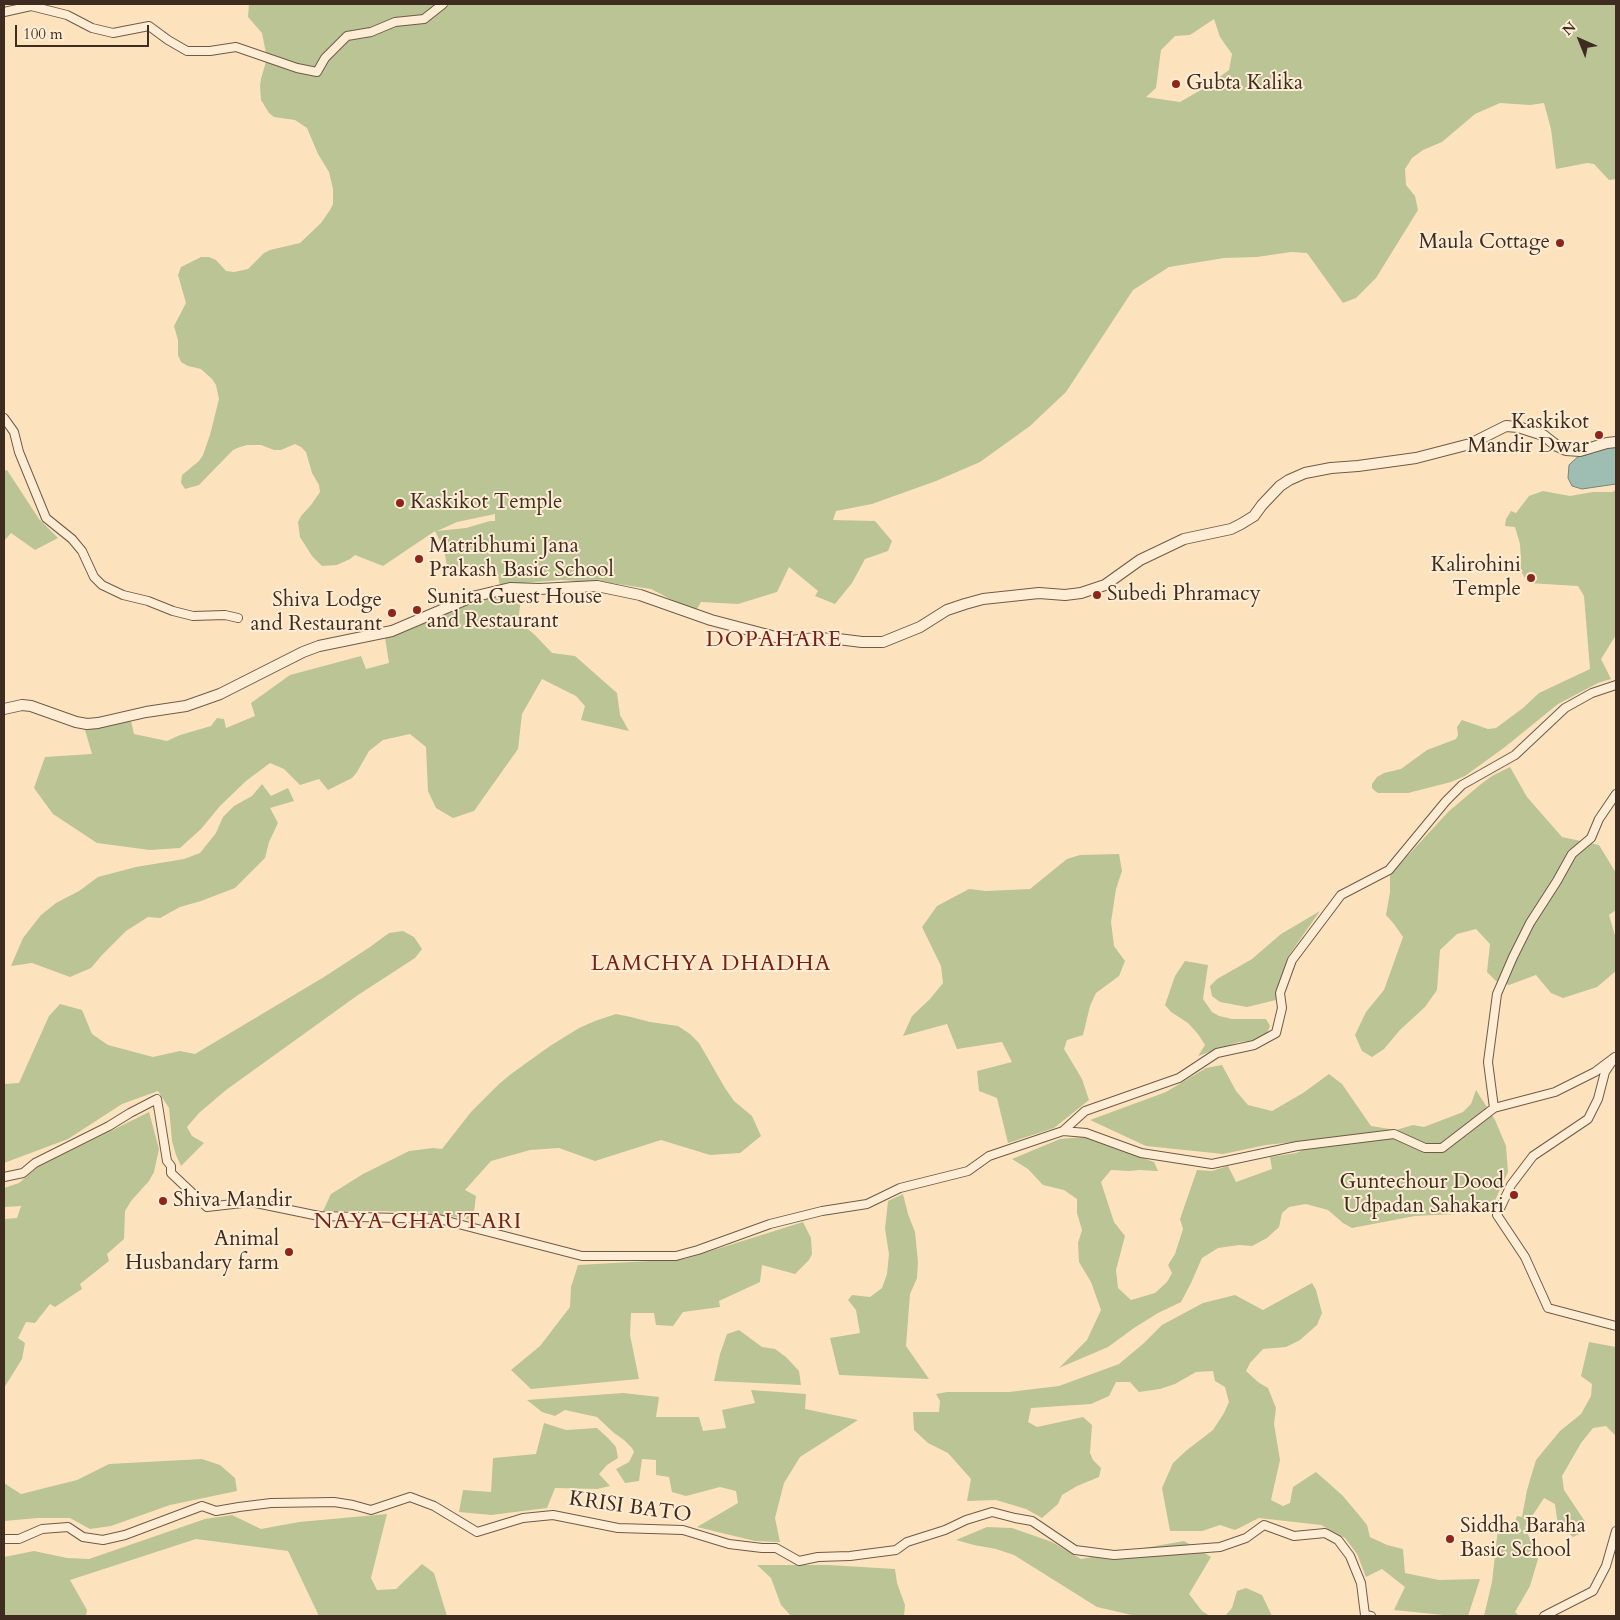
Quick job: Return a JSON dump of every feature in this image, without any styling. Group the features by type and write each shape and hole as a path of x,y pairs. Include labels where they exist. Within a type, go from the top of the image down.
{"street":[{"path":"4,12 31,6 66,15 92,28 113,33 149,26 187,51 210,51 236,47 298,68 317,72 325,58 347,36 371,32 395,22 424,19 443,4"},
{"path":"4,418 14,432 46,518 72,539 82,551 94,577 102,585 123,595 193,616 225,615 238,618"},
{"path":"4,710 22,705 31,706 87,724 186,706 220,694 303,652 319,646 392,631 472,597 510,588 539,589 597,586 640,595 711,620 790,641 815,638 883,642 920,626 947,610 983,599 1039,594 1065,595 1081,593 1104,585 1140,560 1184,539 1231,529 1241,524 1254,516 1280,486 1305,473 1416,458 1470,444 1506,426 1518,427 1542,435 1566,450 1580,451 1616,442"},
{"path":"4,1177 23,1173 35,1163 109,1126 157,1099 166,1161 171,1166 171,1173 207,1206 251,1202 319,1216 439,1220 582,1256 676,1256 770,1224 822,1211 868,1204 900,1188 968,1171 989,1156 1063,1131 1085,1111 1179,1078 1217,1053 1254,1045 1276,1033 1282,1008 1280,993 1292,960 1341,895 1389,870 1446,801 1462,785 1515,755 1565,708 1592,693 1616,685"},
{"path":"1494,1108 1488,1062 1497,994 1513,956 1530,923 1572,854 1591,838 1599,819 1616,794"},
{"path":"1063,1131 1086,1133 1141,1153 1212,1164 1297,1146 1394,1134 1425,1148 1442,1148 1494,1108 1554,1092 1595,1072 1615,1057 1605,1072 1598,1099 1588,1119 1534,1156 1511,1184 1497,1215 1525,1256 1548,1308 1616,1326"},
{"name":"KRISI BATO","path":"4,1539 19,1539 42,1529 68,1527 84,1538 103,1540 125,1535 202,1506 216,1512 239,1506 271,1503 334,1502 353,1504 371,1510 410,1498 434,1506 477,1532 523,1518 553,1515 618,1528 683,1530 729,1544 776,1548 798,1561 818,1557 850,1556 896,1550 907,1542 992,1512 1032,1521 1075,1550 1114,1555 1220,1546 1246,1538 1264,1525 1294,1536 1325,1533 1338,1540 1350,1556 1360,1583 1365,1615 1371,1616"},
{"path":"1544,1616 1593,1590 1606,1566 1616,1531"}],"green space":[{"path":"249,4 1616,4 1616,179 1609,180 1594,164 1587,163 1556,169 1551,129 1544,103 1530,105 1500,103 1475,114 1442,142 1423,150 1412,158 1405,169 1406,185 1415,196 1418,210 1376,278 1356,298 1343,303 1307,253 1291,252 1257,257 1224,258 1169,267 1133,290 1066,392 1030,426 980,462 936,481 872,504 836,511 833,520 875,521 892,541 888,551 865,559 852,583 835,604 815,596 818,591 789,567 777,592 738,604 701,602 695,612 651,589 611,583 561,580 500,586 497,571 447,566 444,549 435,531 383,566 355,555 337,565 322,566 312,556 300,537 298,522 320,492 306,452 295,444 281,450 274,450 261,445 240,447 233,450 199,485 185,489 181,483 182,475 199,461 203,455 219,399 216,385 212,379 201,369 181,362 178,355 178,340 174,326 186,303 178,275 181,267 201,257 209,257 216,260 226,271 234,272 248,269 264,253 270,250 300,243 321,223 333,204 333,189 329,172 318,154 307,128 295,120 274,117 269,113 261,100 261,79 267,58 262,33 248,17","holes":["1214,19 1220,37 1232,54 1229,70 1206,87 1180,102 1146,97 1156,88 1161,50 1175,36 1190,35","495,514 495,521 466,528 437,531 457,522"]},
{"path":"7,470 39,519 58,538 35,550 11,533 4,541 4,471"},
{"path":"1616,490 1616,635 1601,659 1611,679 1598,683 1558,704 1505,747 1465,776 1451,782 1408,793 1378,793 1375,791 1372,788 1372,784 1377,777 1384,773 1401,769 1427,750 1456,739 1458,735 1457,727 1462,720 1488,729 1496,728 1523,708 1539,693 1590,669 1584,596 1578,586 1528,583 1519,568 1521,561 1520,544 1515,527 1505,526 1506,519 1511,511 1516,513 1529,496 1543,491 1570,496"},
{"path":"496,597 521,599 518,621 552,653 575,656 617,693 620,715 629,731 581,720 585,706 576,696 542,679 522,714 518,749 474,811 453,818 436,808 428,791 426,747 410,734 383,740 369,751 352,778 328,790 319,779 300,785 284,769 270,763 246,781 220,806 201,829 180,848 150,850 97,843 53,814 34,788 45,757 92,754 85,730 131,721 134,734 167,741 211,726 217,718 224,719 226,728 255,716 251,703 290,675 361,656 366,669 389,663 385,638 404,632 463,604"},
{"path":"1510,767 1527,797 1562,837 1599,845 1616,873 1616,910 1609,915 1616,939 1616,971 1597,987 1563,998 1551,993 1536,975 1509,985 1496,981 1487,972 1490,944 1476,929 1457,934 1440,950 1437,990 1425,1007 1400,1030 1384,1049 1372,1057 1362,1051 1355,1035 1366,1012 1384,990 1403,937 1386,915 1390,892 1390,875 1448,812 1492,776"},
{"path":"262,784 271,796 288,788 294,801 270,808 278,823 269,842 265,858 235,888 180,907 160,918 148,917 126,931 91,968 70,977 32,963 11,966 23,938 41,915 56,903 79,891 98,877 136,867 184,859 200,853 216,833 223,817 234,806 252,796"},
{"path":"1119,854 1122,871 1116,889 1111,922 1114,946 1125,961 1119,976 1096,993 1090,1006 1083,1035 1067,1040 1064,1049 1082,1079 1089,1100 1054,1128 1008,1143 997,1098 979,1091 977,1071 1012,1062 1002,1042 957,1049 947,1024 903,1036 912,1016 943,983 941,966 922,927 937,906 969,889 986,891 1030,889 1067,859 1080,855"},
{"path":"1320,911 1287,958 1276,1000 1247,1007 1220,1002 1212,996 1210,986 1217,979 1252,959 1281,934"},
{"path":"403,931 414,937 422,949 415,958 358,995 226,1090 199,1113 187,1127 192,1136 204,1143 181,1166 172,1141 169,1108 158,1091 122,1104 68,1139 4,1163 4,1084 19,1083 49,1016 60,1004 82,1010 92,1034 108,1045 153,1057 180,1051 195,1054 324,977 389,933"},
{"path":"1185,961 1208,965 1203,999 1212,1012 1232,1019 1266,1019 1270,1026 1266,1036 1257,1040 1239,1042 1198,1056 1205,1045 1198,1034 1188,1023 1171,1012 1165,1005 1175,976"},
{"path":"616,1014 678,1026 690,1034 699,1043 734,1101 752,1116 761,1136 740,1153 710,1155 661,1140 595,1161 559,1148 530,1150 491,1161 465,1190 476,1196 473,1220 438,1214 385,1211 323,1211 331,1194 363,1174 409,1151 433,1148 442,1149 471,1112 511,1074 579,1028"},
{"path":"1222,1065 1236,1091 1248,1105 1272,1111 1303,1093 1329,1074 1342,1084 1371,1126 1396,1130 1413,1125 1424,1127 1463,1112 1471,1104 1476,1090 1495,1120 1506,1146 1508,1172 1492,1207 1477,1213 1415,1216 1352,1228 1328,1210 1306,1204 1289,1207 1282,1213 1279,1227 1267,1238 1252,1246 1239,1245 1218,1248 1202,1258 1181,1302 1158,1313 1108,1347 1059,1368 1087,1340 1101,1310 1091,1282 1079,1262 1078,1243 1082,1230 1077,1213 1077,1199 1064,1190 1043,1185 1028,1169 1012,1159 1060,1139 1084,1137 1154,1162 1158,1171 1111,1170 1101,1182 1114,1222 1125,1236 1116,1270 1118,1288 1131,1300 1155,1293 1167,1282 1172,1273 1168,1265 1175,1254 1183,1229 1180,1219 1197,1170 1212,1171 1228,1166 1236,1182 1272,1169 1270,1157 1296,1153 1330,1138 1266,1145 1223,1154 1146,1146 1090,1120 1166,1092 1206,1068"},
{"path":"149,1112 159,1149 154,1172 125,1211 124,1239 107,1254 109,1261 80,1284 82,1289 55,1307 50,1304 35,1323 26,1322 18,1338 25,1343 22,1359 4,1388 4,1219 17,1218 21,1206 4,1207 4,1188 19,1183 38,1167"},
{"path":"903,1194 915,1232 918,1262 917,1278 910,1294 906,1346 929,1379 839,1375 830,1338 860,1333 856,1310 848,1300 852,1295 870,1297 882,1288 887,1274 889,1254 885,1229 888,1201"},
{"path":"803,1222 811,1238 812,1254 809,1260 795,1274 762,1265 760,1282 719,1301 720,1307 683,1312 673,1326 656,1325 654,1313 631,1313 630,1335 639,1379 531,1389 511,1370 540,1346 570,1307 571,1287 578,1265 685,1259"},
{"path":"1312,1283 1316,1290 1322,1313 1317,1325 1300,1340 1286,1347 1263,1349 1250,1363 1246,1371 1268,1388 1276,1408 1274,1424 1280,1460 1271,1500 1283,1506 1290,1503 1293,1487 1316,1472 1342,1495 1359,1515 1367,1525 1370,1537 1387,1545 1403,1549 1405,1573 1439,1580 1480,1579 1468,1616 1394,1610 1405,1587 1382,1569 1366,1577 1357,1554 1345,1538 1321,1525 1259,1518 1235,1530 1220,1525 1202,1531 1170,1531 1162,1488 1173,1463 1213,1430 1229,1402 1225,1387 1215,1381 1213,1371 1196,1372 1175,1384 1160,1389 1139,1392 1130,1382 1116,1382 1109,1396 1091,1404 1031,1408 1028,1422 1037,1427 1083,1417 1092,1425 1090,1453 1093,1460 1101,1468 1099,1477 1077,1486 1062,1495 1058,1504 1042,1518 1026,1509 996,1500 967,1501 971,1479 948,1453 928,1443 914,1430 913,1412 939,1412 940,1401 936,1394 947,1392 1009,1392 1059,1386 1119,1364 1162,1325 1203,1303 1235,1295 1263,1310"},
{"path":"739,1330 762,1347 775,1349 786,1357 799,1371 801,1385 714,1381 727,1334"},
{"path":"1589,1342 1616,1347 1616,1436 1606,1426 1593,1428 1581,1443 1562,1476 1564,1490 1586,1523 1583,1532 1573,1537 1566,1531 1557,1519 1555,1504 1544,1498 1525,1527 1538,1559 1530,1586 1515,1612 1519,1616 1484,1616 1492,1582 1498,1528 1513,1528 1517,1516 1522,1517 1527,1490 1536,1460 1560,1431 1581,1414 1591,1396 1592,1384 1581,1376"},
{"path":"751,1390 806,1394 805,1409 858,1420 800,1457 784,1483 775,1518 780,1542 755,1541 697,1527 738,1503 736,1491 720,1487 686,1496 672,1492 669,1477 656,1475 656,1460 642,1459 639,1481 625,1483 616,1469 629,1462 634,1452 624,1440 597,1417 565,1410 555,1416 542,1412 527,1400 623,1393 659,1397 656,1417 699,1417 703,1431 726,1428 722,1410 755,1403"},
{"path":"544,1423 566,1430 597,1428 608,1438 616,1447 618,1458 607,1465 599,1474 610,1486 597,1489 555,1488 547,1508 491,1515 459,1512 463,1490 491,1492 493,1458 536,1454"},
{"path":"202,1459 220,1465 235,1478 237,1491 170,1505 111,1526 90,1529 70,1518 4,1521 4,1483 21,1494 77,1480 109,1464"},
{"path":"387,1514 371,1578 377,1590 396,1589 422,1564 434,1573 447,1616 319,1616 288,1551 196,1539 70,1580 87,1610 86,1616 4,1616 4,1557 34,1551 67,1558 89,1559 205,1519 232,1515 261,1529 299,1522"},
{"path":"987,1527 1012,1528 1052,1542 1081,1559 1184,1541 1211,1557 1189,1594 1202,1611 1210,1616 1136,1616 1097,1607 1014,1555 956,1540"},
{"path":"757,1565 828,1565 895,1569 897,1583 905,1605 904,1616 791,1616 781,1605 771,1578"},
{"path":"1246,1588 1262,1595 1272,1616 1225,1616 1232,1608 1237,1591"}],"water":[{"path":"1616,447 1616,484 1582,489 1572,486 1568,478 1569,465 1572,462 1579,456 1605,448"}],"place":[{"name":"Gubta Kalika","path":"1176,84"},
{"name":"Maula Cottage","path":"1560,243"},
{"name":"Kaskikot Mandir Dwar","path":"1599,435"},
{"name":"Kaskikot Temple","path":"400,503"},
{"name":"Matribhumi Jana Prakash Basic School","path":"419,559"},
{"name":"Kalirohini Temple","path":"1531,578"},
{"name":"Subedi Phramacy","path":"1097,595"},
{"name":"Sunita Guest House and Restaurant","path":"417,610"},
{"name":"Shiva Lodge and Restaurant","path":"392,613"},
{"name":"Guntechour Dood Udpadan Sahakari","path":"1514,1195"},
{"name":"Shiva Mandir","path":"163,1201"},
{"name":"Animal Husbandary farm","path":"289,1252"},
{"name":"Siddha Baraha Basic School","path":"1450,1539"}],"district":[{"name":"DOPAHARE","path":"774,641"},
{"name":"LAMCHYA DHADHA","path":"711,965"},
{"name":"NAYA CHAUTARI","path":"418,1223"}]}
